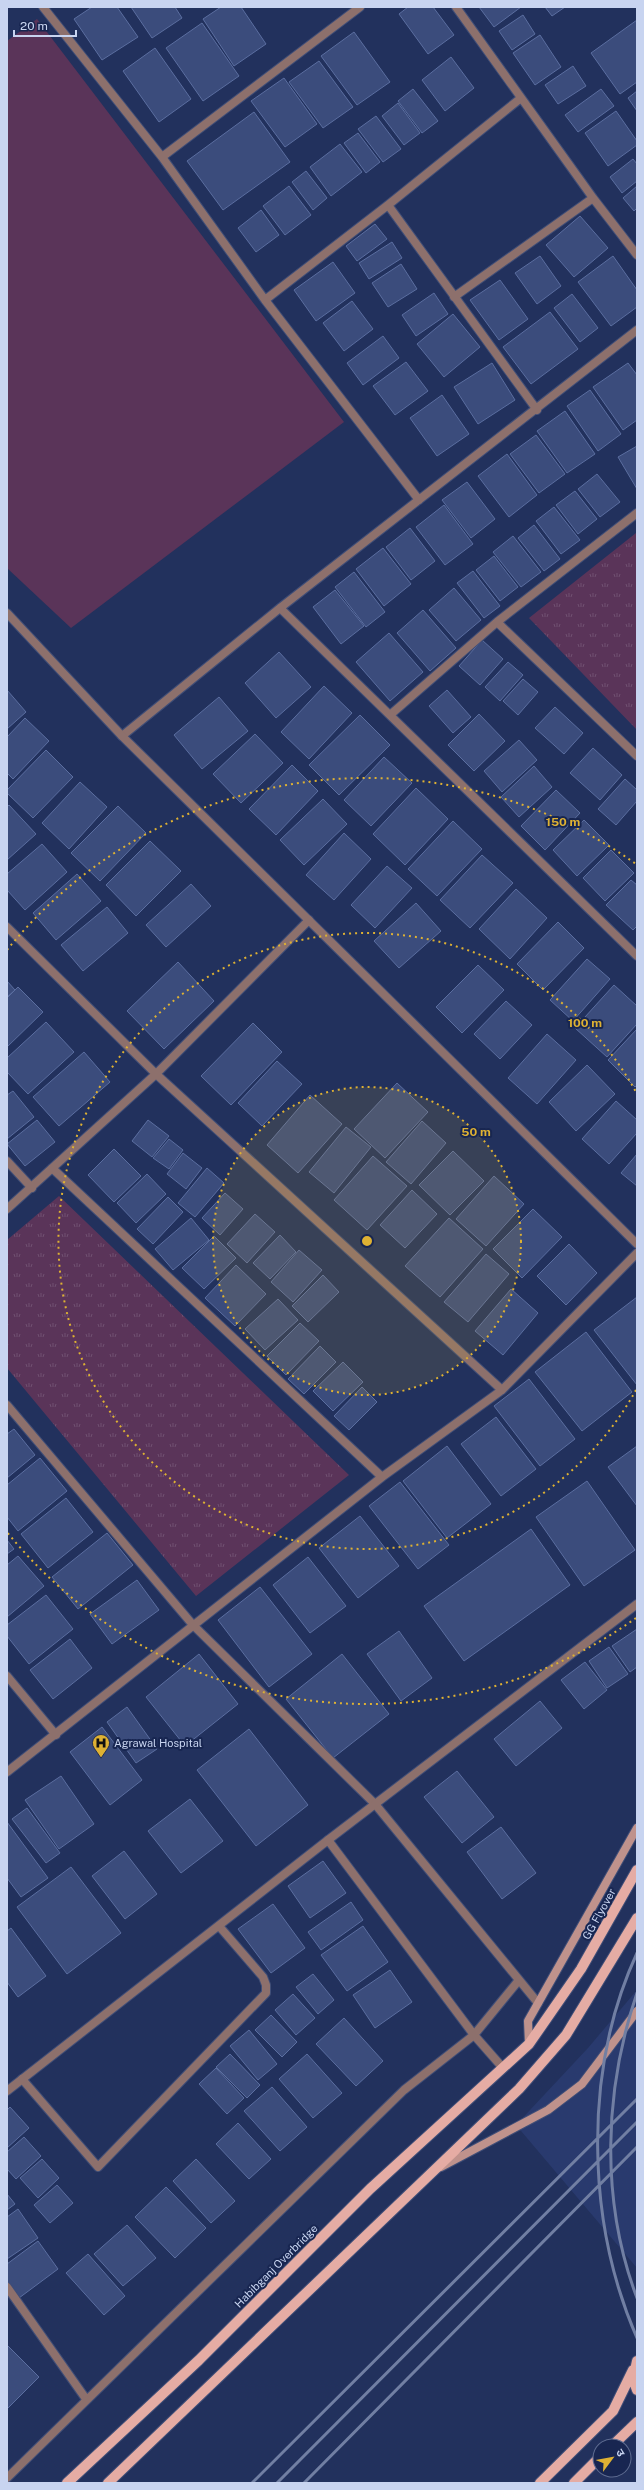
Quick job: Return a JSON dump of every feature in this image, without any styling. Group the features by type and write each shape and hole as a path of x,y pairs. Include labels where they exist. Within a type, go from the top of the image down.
{"main road":[{"path":"529,2044 528,2021 637,1828"},
{"name":"GG Flyover","path":"529,2044 581,1969 637,1870"},
{"path":"108,2483 500,2108 566,2035 617,1955 637,1918"},
{"path":"438,2168 548,2110 582,2084 637,2011"},
{"name":"Habibganj Overbridge","path":"67,2483 199,2360 370,2189 529,2044"},
{"path":"635,2366 637,2390"},
{"path":"540,2483 613,2411 635,2366"},
{"path":"620,2438 637,2422"},
{"path":"574,2483 592,2465"}],"street":[{"path":"43,7 162,157 265,300 419,500"},
{"path":"162,157 360,7"},
{"path":"456,7 592,198 637,255"},
{"path":"265,300 388,205 521,98"},
{"path":"454,297 592,198"},
{"path":"388,205 537,410"},
{"path":"122,736 280,608 537,410 637,330"},
{"path":"390,715 497,622 637,513"},
{"path":"280,608 637,956"},
{"path":"7,613 122,736 637,1244"},
{"path":"497,622 637,756"},
{"path":"7,1209 32,1188 156,1074 309,920"},
{"path":"7,927 156,1074 502,1390"},
{"path":"7,1161 32,1188"},
{"path":"52,1168 382,1477"},
{"path":"7,1772 382,1477 502,1390 637,1253"},
{"path":"7,1405 193,1625 375,1804 538,2003"},
{"path":"7,2091 328,1840 637,1604"},
{"path":"7,1676 56,1734"},
{"path":"328,1840 474,2035 503,2068"},
{"path":"22,2079 98,2167 266,1993 266,1985 263,1977 219,1926"},
{"path":"7,2478 86,2399 404,2090 474,2035 519,1980"},
{"path":"7,2287 86,2399"}],"shaded area":[{"path":"637,1990 637,2268 516,2125 588,2048"}],"green space":[{"path":"37,19 344,422 71,628 7,568 7,41"},
{"path":"636,533 637,534 637,730 529,618"},
{"path":"59,1196 349,1475 196,1596 7,1368 7,1240"}],"building":[{"path":"92,7 117,7 138,37 102,60 74,19"},
{"path":"131,7 175,7 182,18 152,38"},
{"path":"221,7 241,7 266,44 234,66 203,19"},
{"path":"408,7 433,7 454,35 428,54 399,14"},
{"path":"479,7 521,7 494,27"},
{"path":"545,7 565,7 552,16"},
{"path":"523,15 535,34 512,50 499,31"},
{"path":"637,20 637,82 620,94 591,53"},
{"path":"202,23 239,76 203,101 166,48"},
{"path":"354,32 390,82 357,105 321,56"},
{"path":"540,35 561,67 535,85 513,53"},
{"path":"155,48 191,99 159,122 123,71"},
{"path":"451,57 474,88 445,111 422,80"},
{"path":"319,61 353,107 323,128 289,82"},
{"path":"573,66 586,86 558,104 545,85"},
{"path":"284,78 317,124 285,147 251,101"},
{"path":"413,89 438,121 422,133 398,101"},
{"path":"601,89 614,106 578,132 565,115"},
{"path":"637,91 637,111 628,98"},
{"path":"398,103 420,133 404,145 382,116"},
{"path":"616,111 637,141 637,145 608,166 585,133"},
{"path":"254,112 290,162 223,210 187,161"},
{"path":"376,116 401,149 383,162 358,129"},
{"path":"358,133 380,162 366,173 344,143"},
{"path":"340,144 362,172 331,196 310,167"},
{"path":"633,159 637,164 637,181 622,193 610,177"},
{"path":"306,171 327,198 313,210 292,182"},
{"path":"289,186 311,215 285,235 263,206"},
{"path":"637,186 637,208 634,211 623,198"},
{"path":"261,210 279,235 256,252 238,228"},
{"path":"580,216 608,248 574,277 546,245"},
{"path":"375,224 387,239 357,261 346,246"},
{"path":"392,242 402,258 369,279 359,263"},
{"path":"540,256 561,286 537,304 515,273"},
{"path":"613,256 637,290 637,307 611,326 578,282"},
{"path":"333,262 355,293 316,321 294,290"},
{"path":"401,264 417,289 388,307 372,283"},
{"path":"500,280 528,319 499,340 470,300"},
{"path":"434,293 448,314 416,336 402,315"},
{"path":"572,294 598,328 580,342 554,308"},
{"path":"352,301 373,329 344,351 323,323"},
{"path":"550,312 578,349 531,384 503,347"},
{"path":"453,314 480,347 444,377 417,344"},
{"path":"383,336 399,358 363,385 347,363"},
{"path":"406,362 428,391 395,415 373,386"},
{"path":"492,363 515,400 478,424 454,387"},
{"path":"628,363 637,375 637,420 623,430 593,387"},
{"path":"590,390 621,434 598,451 567,406"},
{"path":"442,395 469,434 437,456 410,418"},
{"path":"565,411 595,454 567,473 537,431"},
{"path":"536,435 565,474 539,493 510,454"},
{"path":"637,446 637,489 618,457"},
{"path":"507,454 537,495 509,517 478,476"},
{"path":"597,474 620,502 600,517 578,489"},
{"path":"467,482 495,519 471,538 442,500"},
{"path":"575,491 597,519 578,534 556,505"},
{"path":"444,505 473,544 445,565 416,527"},
{"path":"554,507 580,540 561,554 536,521"},
{"path":"534,525 560,559 544,571 518,538"},
{"path":"410,528 435,561 411,580 386,547"},
{"path":"513,536 541,572 521,587 493,552"},
{"path":"383,548 411,584 384,606 356,569"},
{"path":"494,556 518,587 500,601 476,570"},
{"path":"473,571 500,606 484,618 457,583"},
{"path":"354,572 385,612 366,627 335,587"},
{"path":"454,588 481,620 456,641 429,610"},
{"path":"335,590 364,626 341,644 313,607"},
{"path":"423,610 456,648 430,671 397,633"},
{"path":"389,633 423,672 390,701 356,662"},
{"path":"482,640 503,659 480,685 459,666"},
{"path":"279,652 311,687 276,718 245,683"},
{"path":"508,662 523,675 500,701 485,687"},
{"path":"523,679 538,692 518,715 503,701"},
{"path":"324,686 352,713 309,759 281,732"},
{"path":"7,690 26,712 7,729"},
{"path":"447,690 471,717 453,733 429,706"},
{"path":"219,697 248,731 202,769 174,735"},
{"path":"555,707 583,733 564,754 535,728"},
{"path":"479,714 505,741 474,771 448,745"},
{"path":"360,715 390,745 339,795 309,765"},
{"path":"25,718 49,741 13,779 7,773 7,737"},
{"path":"255,734 283,763 241,803 213,774"},
{"path":"519,740 537,760 502,792 484,771"},
{"path":"593,748 622,775 600,800 570,773"},
{"path":"46,750 73,777 33,818 7,793 7,790"},
{"path":"384,757 412,783 371,826 344,800"},
{"path":"292,765 318,791 276,835 249,809"},
{"path":"534,766 552,787 519,817 501,797"},
{"path":"625,779 637,790 637,801 616,825 598,809"},
{"path":"80,782 107,807 69,849 42,823"},
{"path":"416,788 448,819 405,865 373,834"},
{"path":"556,790 580,813 545,850 521,826"},
{"path":"323,799 347,824 304,865 280,840"},
{"path":"9,805 36,834 7,860 7,807"},
{"path":"118,806 146,833 100,881 71,853"},
{"path":"584,820 609,845 577,876 553,850"},
{"path":"453,821 482,849 437,896 408,869"},
{"path":"344,833 371,859 334,900 306,875"},
{"path":"150,841 181,871 136,916 106,885"},
{"path":"42,844 67,872 25,910 7,890 7,874"},
{"path":"611,850 634,873 605,901 583,878"},
{"path":"482,855 513,883 470,928 440,900"},
{"path":"387,866 412,888 375,928 351,905"},
{"path":"77,874 101,901 56,940 33,913"},
{"path":"631,880 637,885 637,926 633,930 606,905"},
{"path":"191,884 211,906 166,947 146,925"},
{"path":"516,889 547,918 510,959 479,929"},
{"path":"416,903 441,931 399,968 374,941"},
{"path":"107,907 128,933 83,971 61,945"},
{"path":"558,922 584,948 543,990 517,964"},
{"path":"587,959 610,979 573,1021 550,1000"},
{"path":"178,962 214,1001 164,1049 127,1011"},
{"path":"478,965 504,990 462,1033 436,1007"},
{"path":"7,981 15,990 7,997"},
{"path":"614,985 637,1006 637,1024 607,1057 575,1028"},
{"path":"18,987 43,1012 7,1047 7,998"},
{"path":"506,1001 532,1025 500,1059 474,1034"},
{"path":"46,1022 74,1052 28,1094 7,1072 7,1058"},
{"path":"253,1023 282,1052 231,1105 201,1076"},
{"path":"637,1029 637,1085 635,1087 608,1060"},
{"path":"547,1034 576,1060 537,1104 508,1078"},
{"path":"84,1052 110,1082 59,1126 33,1097"},
{"path":"277,1061 302,1084 262,1126 238,1103"},
{"path":"587,1065 615,1094 576,1131 549,1102"},
{"path":"397,1083 428,1112 385,1158 354,1129"},
{"path":"13,1091 34,1117 7,1139 7,1095"},
{"path":"310,1095 342,1124 298,1173 267,1145"},
{"path":"616,1101 637,1120 637,1133 609,1164 582,1139"},
{"path":"37,1120 55,1142 25,1166 7,1144"},
{"path":"148,1120 169,1136 152,1157 132,1141"},
{"path":"422,1121 446,1143 411,1184 386,1162"},
{"path":"346,1127 371,1147 334,1193 309,1172"},
{"path":"169,1139 183,1150 169,1169 153,1158"},
{"path":"114,1149 141,1176 114,1202 88,1175"},
{"path":"453,1151 484,1181 450,1215 419,1185"},
{"path":"183,1153 202,1168 186,1189 167,1174"},
{"path":"637,1154 637,1186 621,1173"},
{"path":"373,1156 407,1186 367,1230 334,1200"},
{"path":"207,1168 224,1183 195,1217 178,1203"},
{"path":"147,1174 166,1194 136,1223 117,1203"},
{"path":"494,1176 524,1204 486,1246 456,1219"},
{"path":"412,1190 437,1214 405,1248 380,1225"},
{"path":"225,1193 243,1209 220,1235 202,1218"},
{"path":"168,1197 183,1212 153,1244 137,1229"},
{"path":"533,1209 562,1237 522,1278 493,1249"},
{"path":"255,1214 275,1232 247,1263 227,1244"},
{"path":"191,1218 209,1240 173,1270 155,1249"},
{"path":"449,1218 483,1249 440,1297 405,1266"},
{"path":"280,1235 296,1252 270,1279 253,1263"},
{"path":"214,1236 236,1258 204,1289 182,1268"},
{"path":"569,1244 597,1273 566,1305 537,1276"},
{"path":"299,1250 322,1270 293,1302 271,1282"},
{"path":"486,1254 509,1274 468,1322 444,1302"},
{"path":"236,1265 266,1294 235,1326 205,1298"},
{"path":"323,1275 339,1292 308,1322 292,1306"},
{"path":"511,1289 538,1313 503,1355 475,1331"},
{"path":"637,1297 637,1385 594,1330"},
{"path":"278,1299 298,1320 265,1350 245,1329"},
{"path":"300,1323 319,1341 286,1375 267,1356"},
{"path":"586,1332 632,1392 582,1431 535,1372"},
{"path":"320,1346 336,1362 304,1394 288,1379"},
{"path":"343,1362 363,1382 333,1411 313,1391"},
{"path":"529,1379 575,1439 540,1466 494,1406"},
{"path":"362,1387 377,1402 349,1430 334,1416"},
{"path":"496,1417 536,1469 501,1496 461,1444"},
{"path":"14,1429 35,1455 7,1478 7,1434"},
{"path":"447,1446 491,1504 447,1538 403,1481"},
{"path":"637,1446 637,1506 608,1467"},
{"path":"40,1458 67,1491 18,1531 7,1517 7,1485"},
{"path":"587,1481 635,1550 584,1586 536,1517"},
{"path":"400,1482 449,1545 418,1569 369,1506"},
{"path":"66,1498 93,1532 48,1568 21,1534"},
{"path":"360,1516 399,1566 358,1598 319,1548"},
{"path":"531,1529 570,1585 464,1661 424,1606"},
{"path":"107,1533 133,1565 78,1609 52,1577"},
{"path":"7,1540 14,1549 7,1554"},
{"path":"18,1556 44,1586 7,1617 7,1565"},
{"path":"308,1557 346,1606 310,1633 273,1585"},
{"path":"137,1580 159,1610 112,1644 90,1614"},
{"path":"260,1587 312,1654 269,1687 218,1620"},
{"path":"46,1595 73,1629 29,1664 7,1636 7,1625"},
{"path":"637,1629 637,1667 630,1672 612,1646"},
{"path":"399,1631 432,1678 401,1701 367,1654"},
{"path":"70,1639 92,1668 53,1699 30,1670"},
{"path":"609,1647 628,1674 607,1688 589,1661"},
{"path":"199,1654 238,1704 185,1746 146,1697"},
{"path":"342,1654 389,1714 333,1758 286,1699"},
{"path":"585,1662 607,1690 584,1709 561,1680"},
{"path":"540,1701 562,1728 516,1766 494,1739"},
{"path":"127,1707 157,1749 136,1763 107,1722"},
{"path":"102,1727 142,1780 110,1805 70,1752"},
{"path":"249,1729 308,1805 256,1846 197,1770"},
{"path":"457,1771 494,1817 462,1843 424,1797"},
{"path":"61,1776 94,1824 59,1849 25,1800"},
{"path":"190,1799 223,1841 181,1873 148,1831"},
{"path":"27,1808 60,1853 46,1863 12,1819"},
{"path":"7,1822 48,1878 21,1897 7,1878"},
{"path":"501,1827 536,1873 502,1899 467,1852"},
{"path":"124,1851 157,1894 125,1919 92,1876"},
{"path":"323,1861 346,1893 310,1918 288,1886"},
{"path":"71,1867 121,1933 67,1974 17,1907"},
{"path":"351,1902 363,1920 321,1950 308,1932"},
{"path":"273,1904 305,1948 271,1973 238,1929"},
{"path":"363,1926 388,1962 347,1991 321,1955"},
{"path":"11,1928 46,1976 18,1997 7,1982 7,1931"},
{"path":"390,1970 412,2002 375,2028 353,1995"},
{"path":"313,1974 334,2000 318,2014 296,1987"},
{"path":"293,1994 315,2018 296,2035 275,2010"},
{"path":"271,2015 297,2042 282,2057 255,2030"},
{"path":"344,2018 383,2061 356,2086 316,2044"},
{"path":"249,2030 277,2064 258,2080 230,2046"},
{"path":"230,2054 260,2085 247,2098 216,2067"},
{"path":"307,2054 342,2093 313,2118 279,2079"},
{"path":"216,2068 244,2098 227,2114 199,2084"},
{"path":"272,2087 307,2127 280,2151 244,2111"},
{"path":"10,2107 29,2128 7,2148 7,2110"},
{"path":"238,2123 271,2159 249,2179 216,2144"},
{"path":"24,2137 41,2156 16,2179 7,2169 7,2152"},
{"path":"42,2159 59,2178 38,2198 20,2178"},
{"path":"196,2159 235,2201 211,2223 173,2181"},
{"path":"57,2185 73,2203 50,2223 34,2205"},
{"path":"166,2187 206,2228 175,2258 135,2217"},
{"path":"7,2194 15,2204 7,2210"},
{"path":"18,2209 38,2238 7,2259 7,2217"},
{"path":"127,2225 156,2258 123,2286 94,2254"},
{"path":"38,2241 58,2269 19,2298 7,2281 7,2264"},
{"path":"88,2254 125,2296 104,2315 66,2273"},
{"path":"7,2345 39,2377 7,2409"}],"railway":[{"path":"637,1953 619,1998 607,2046 600,2095 598,2146 600,2196 608,2245 620,2293 637,2338"},
{"path":"637,1993 626,2030 618,2068 613,2106 611,2145 612,2184 617,2223 625,2261 637,2298"},
{"path":"252,2483 637,2099"},
{"path":"277,2483 637,2122"},
{"path":"304,2483 637,2147"}],"place":[{"name":"Agrawal Hospital","path":"101,1758"}]}
